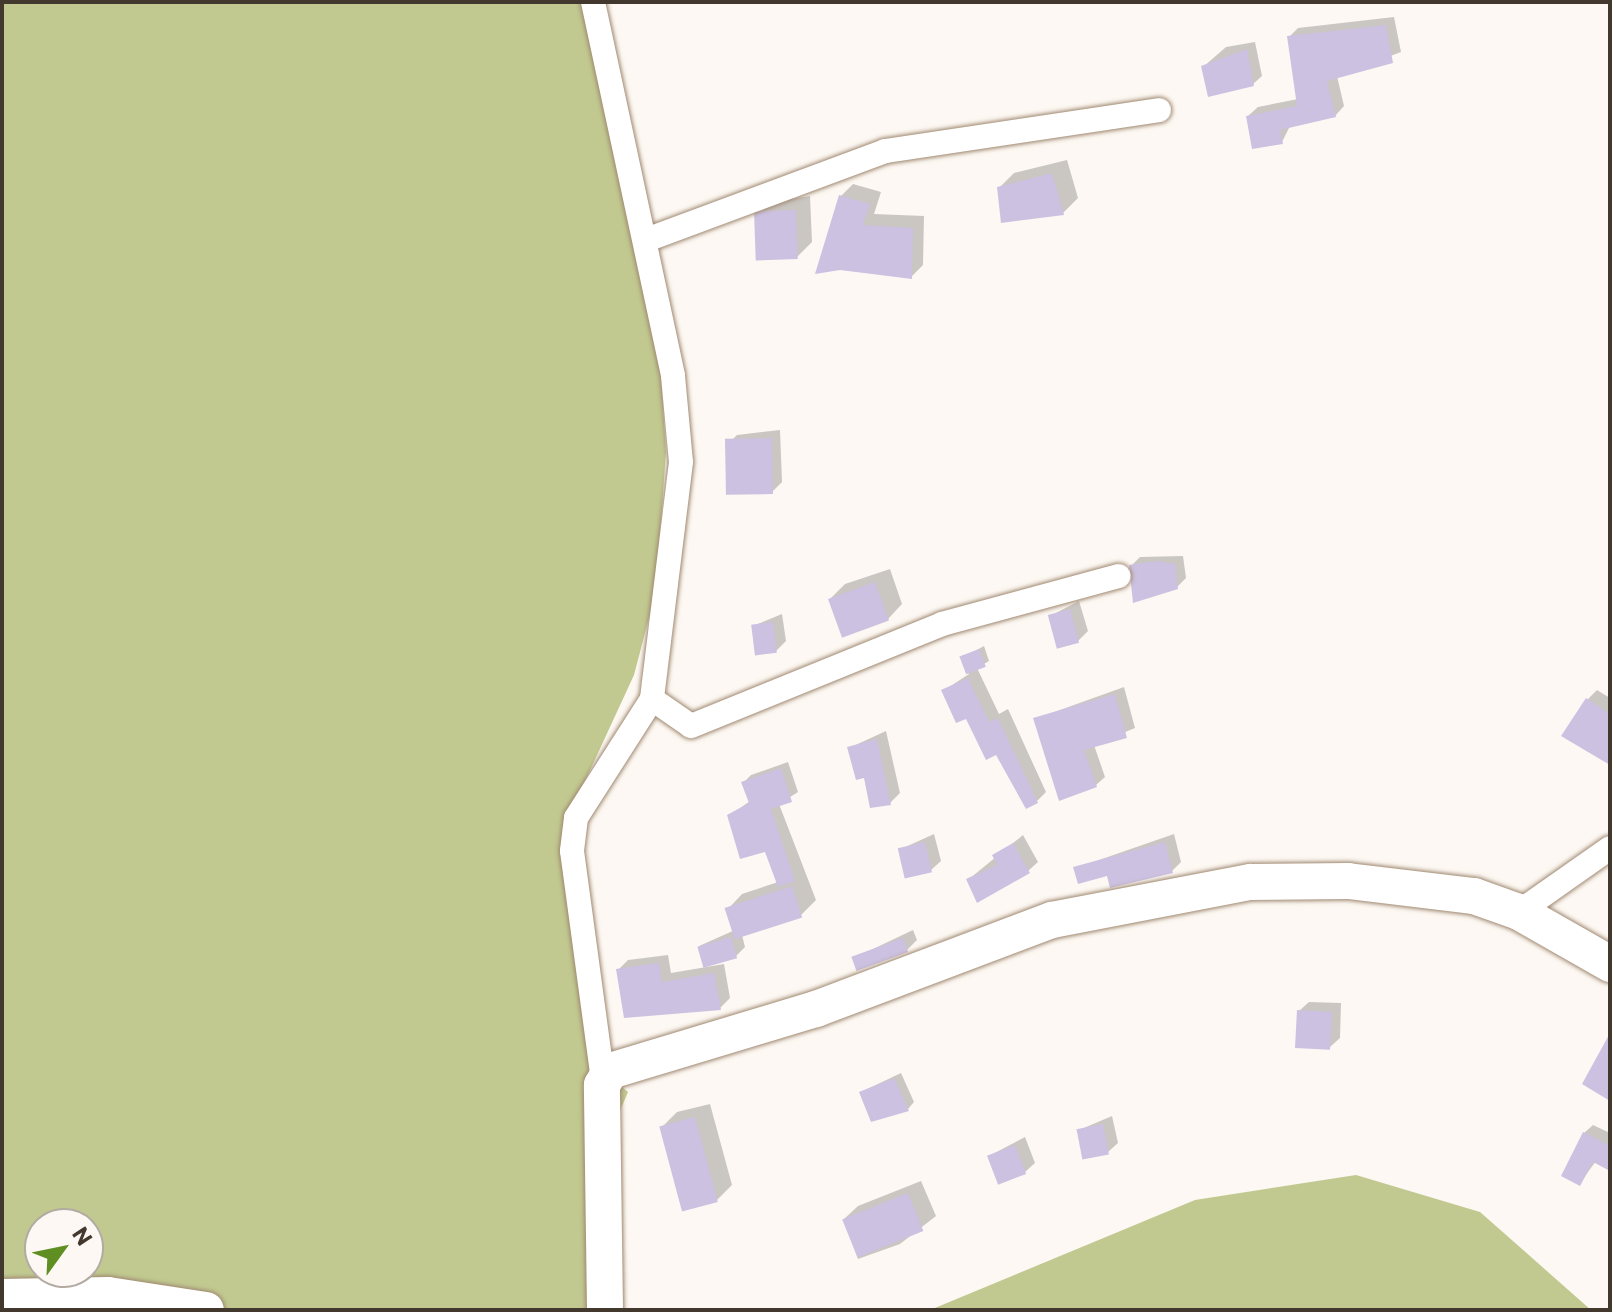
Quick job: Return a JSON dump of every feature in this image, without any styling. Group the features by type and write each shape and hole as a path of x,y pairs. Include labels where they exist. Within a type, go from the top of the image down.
{"street":[{"path":"593,2 646,240 681,462 652,699 576,818 572,851 603,1080 605,1310"},
{"path":"646,240 885,151 1159,110"},
{"path":"652,699 691,726 942,624 1119,576"},
{"path":"1519,912 1610,848"},
{"path":"603,1080 1052,920 1250,882 1348,881 1426,887 1519,912 1610,964"},
{"path":"2,1297 108,1295 206,1310"}],"green space":[{"path":"2,2 589,2 661,376 666,452 656,591 634,675 580,792 580,848 612,1079 628,1092 620,1111 616,1310 236,1310 101,1292 2,1297"},
{"path":"1356,1175 1480,1212 1591,1310 930,1310 1195,1200"}],"building":[{"path":"1386,25 1393,63 1327,81 1336,117 1280,130 1283,144 1252,149 1246,116 1297,106 1287,36"},
{"path":"1247,49 1254,86 1208,97 1201,66"},
{"path":"1052,173 1064,215 1001,223 997,187"},
{"path":"839,195 870,204 863,225 913,228 912,279 840,270 815,274"},
{"path":"796,210 798,259 756,260 754,211"},
{"path":"772,438 773,494 726,495 725,439"},
{"path":"1157,561 1175,564 1178,589 1133,603 1129,565"},
{"path":"875,582 889,621 842,638 828,599"},
{"path":"1070,609 1079,643 1057,649 1048,615"},
{"path":"773,622 777,653 755,655 751,625"},
{"path":"979,649 986,667 966,674 959,657"},
{"path":"968,678 989,722 998,718 1038,803 1026,809 996,755 986,760 966,719 956,723 941,690"},
{"path":"1115,694 1127,738 1084,750 1097,787 1059,801 1033,718"},
{"path":"1586,698 1610,714 1610,765 1561,736"},
{"path":"877,739 891,805 870,808 864,778 856,780 847,747"},
{"path":"781,768 792,802 771,809 795,881 778,887 765,852 740,859 727,815 749,803 741,782"},
{"path":"925,842 932,872 905,879 898,848"},
{"path":"1165,842 1173,873 1110,888 1107,876 1078,884 1073,867"},
{"path":"1013,843 1030,873 977,903 966,879 997,865 992,855"},
{"path":"792,886 802,917 735,939 724,908"},
{"path":"731,937 737,958 703,968 697,947"},
{"path":"903,938 908,952 856,971 851,957"},
{"path":"659,963 662,982 714,973 721,1010 624,1018 616,969"},
{"path":"1297,1010 1332,1012 1330,1050 1295,1048"},
{"path":"1610,1033 1610,1101 1582,1084"},
{"path":"894,1078 909,1111 871,1122 859,1092"},
{"path":"695,1117 718,1202 682,1212 659,1127"},
{"path":"1103,1124 1109,1154 1082,1160 1076,1129"},
{"path":"1583,1132 1610,1146 1610,1171 1593,1162 1580,1186 1561,1176"},
{"path":"1015,1145 1026,1174 998,1185 987,1156"},
{"path":"908,1193 923,1231 858,1258 842,1220"}]}
